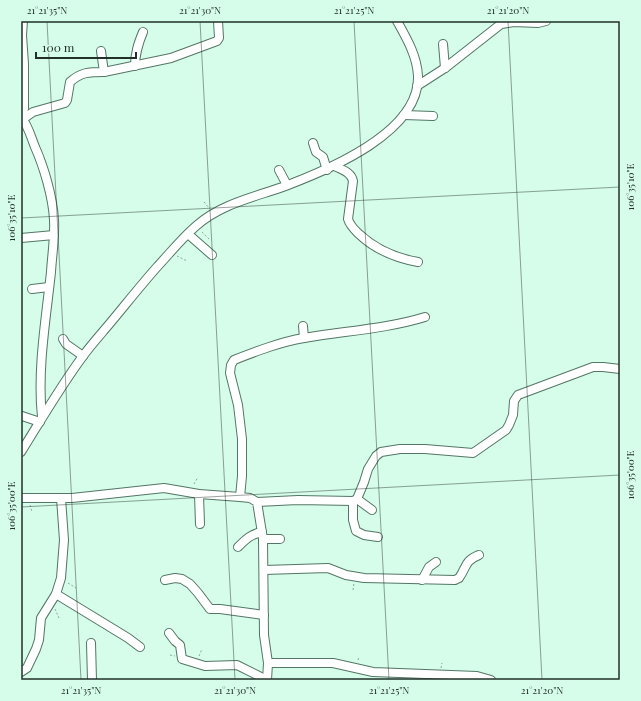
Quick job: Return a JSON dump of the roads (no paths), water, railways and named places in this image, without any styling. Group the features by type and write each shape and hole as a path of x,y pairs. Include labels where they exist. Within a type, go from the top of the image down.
{"street":[{"path":"23,21 23,121 40,158 54,218 54,235 42,370 41,419"},
{"path":"23,121 33,112 65,103 68,100 70,82 81,74 104,72 171,58 216,41 219,38 218,21"},
{"path":"21,452 83,356 145,280 195,227 208,216 243,200 287,186 331,168 376,141 392,128 404,115 409,109 417,86 418,78 416,62 410,45 397,21"},
{"path":"417,86 445,68 501,24 507,22 538,23 546,21"},
{"path":"135,66 137,44 143,32"},
{"path":"442,44 445,68"},
{"path":"101,51 104,72"},
{"path":"404,115 433,116"},
{"path":"313,143 316,152 331,168 349,173 352,177 353,181 348,219 354,230 380,250 404,260 418,262"},
{"path":"279,170 287,186"},
{"path":"188,234 212,255"},
{"path":"21,238 54,235"},
{"path":"32,289 49,287"},
{"path":"240,496 242,476 242,439 238,405 230,373 231,365 234,360 277,343 425,317"},
{"path":"302,326 304,338"},
{"path":"63,339 66,344 83,356"},
{"path":"378,536 364,535 356,531 353,520 355,500 371,463 381,452 400,449 425,449 473,453 506,430 510,425 513,415 514,401 518,395 593,367 620,369"},
{"path":"22,416 41,419"},
{"path":"21,498 61,498 164,488 199,494 240,496 250,498 257,502 355,500 372,510"},
{"path":"199,494 200,524"},
{"path":"21,672 27,668 36,649 39,640 41,618 56,594 61,578 64,540 61,498"},
{"path":"169,633 180,645 182,650 181,657 185,661 205,666 237,665 267,680 268,663 264,635 263,535 257,502"},
{"path":"238,547 247,538 254,534 280,539"},
{"path":"264,570 328,568 355,577 455,580 459,578 467,562 472,558 479,556"},
{"path":"422,580 429,566 436,562"},
{"path":"165,580 175,578 182,579 190,584 210,609 264,615"},
{"path":"56,594 128,638 140,647"},
{"path":"91,643 92,680"},
{"path":"268,663 333,663 373,672 477,676 491,680"}]}
